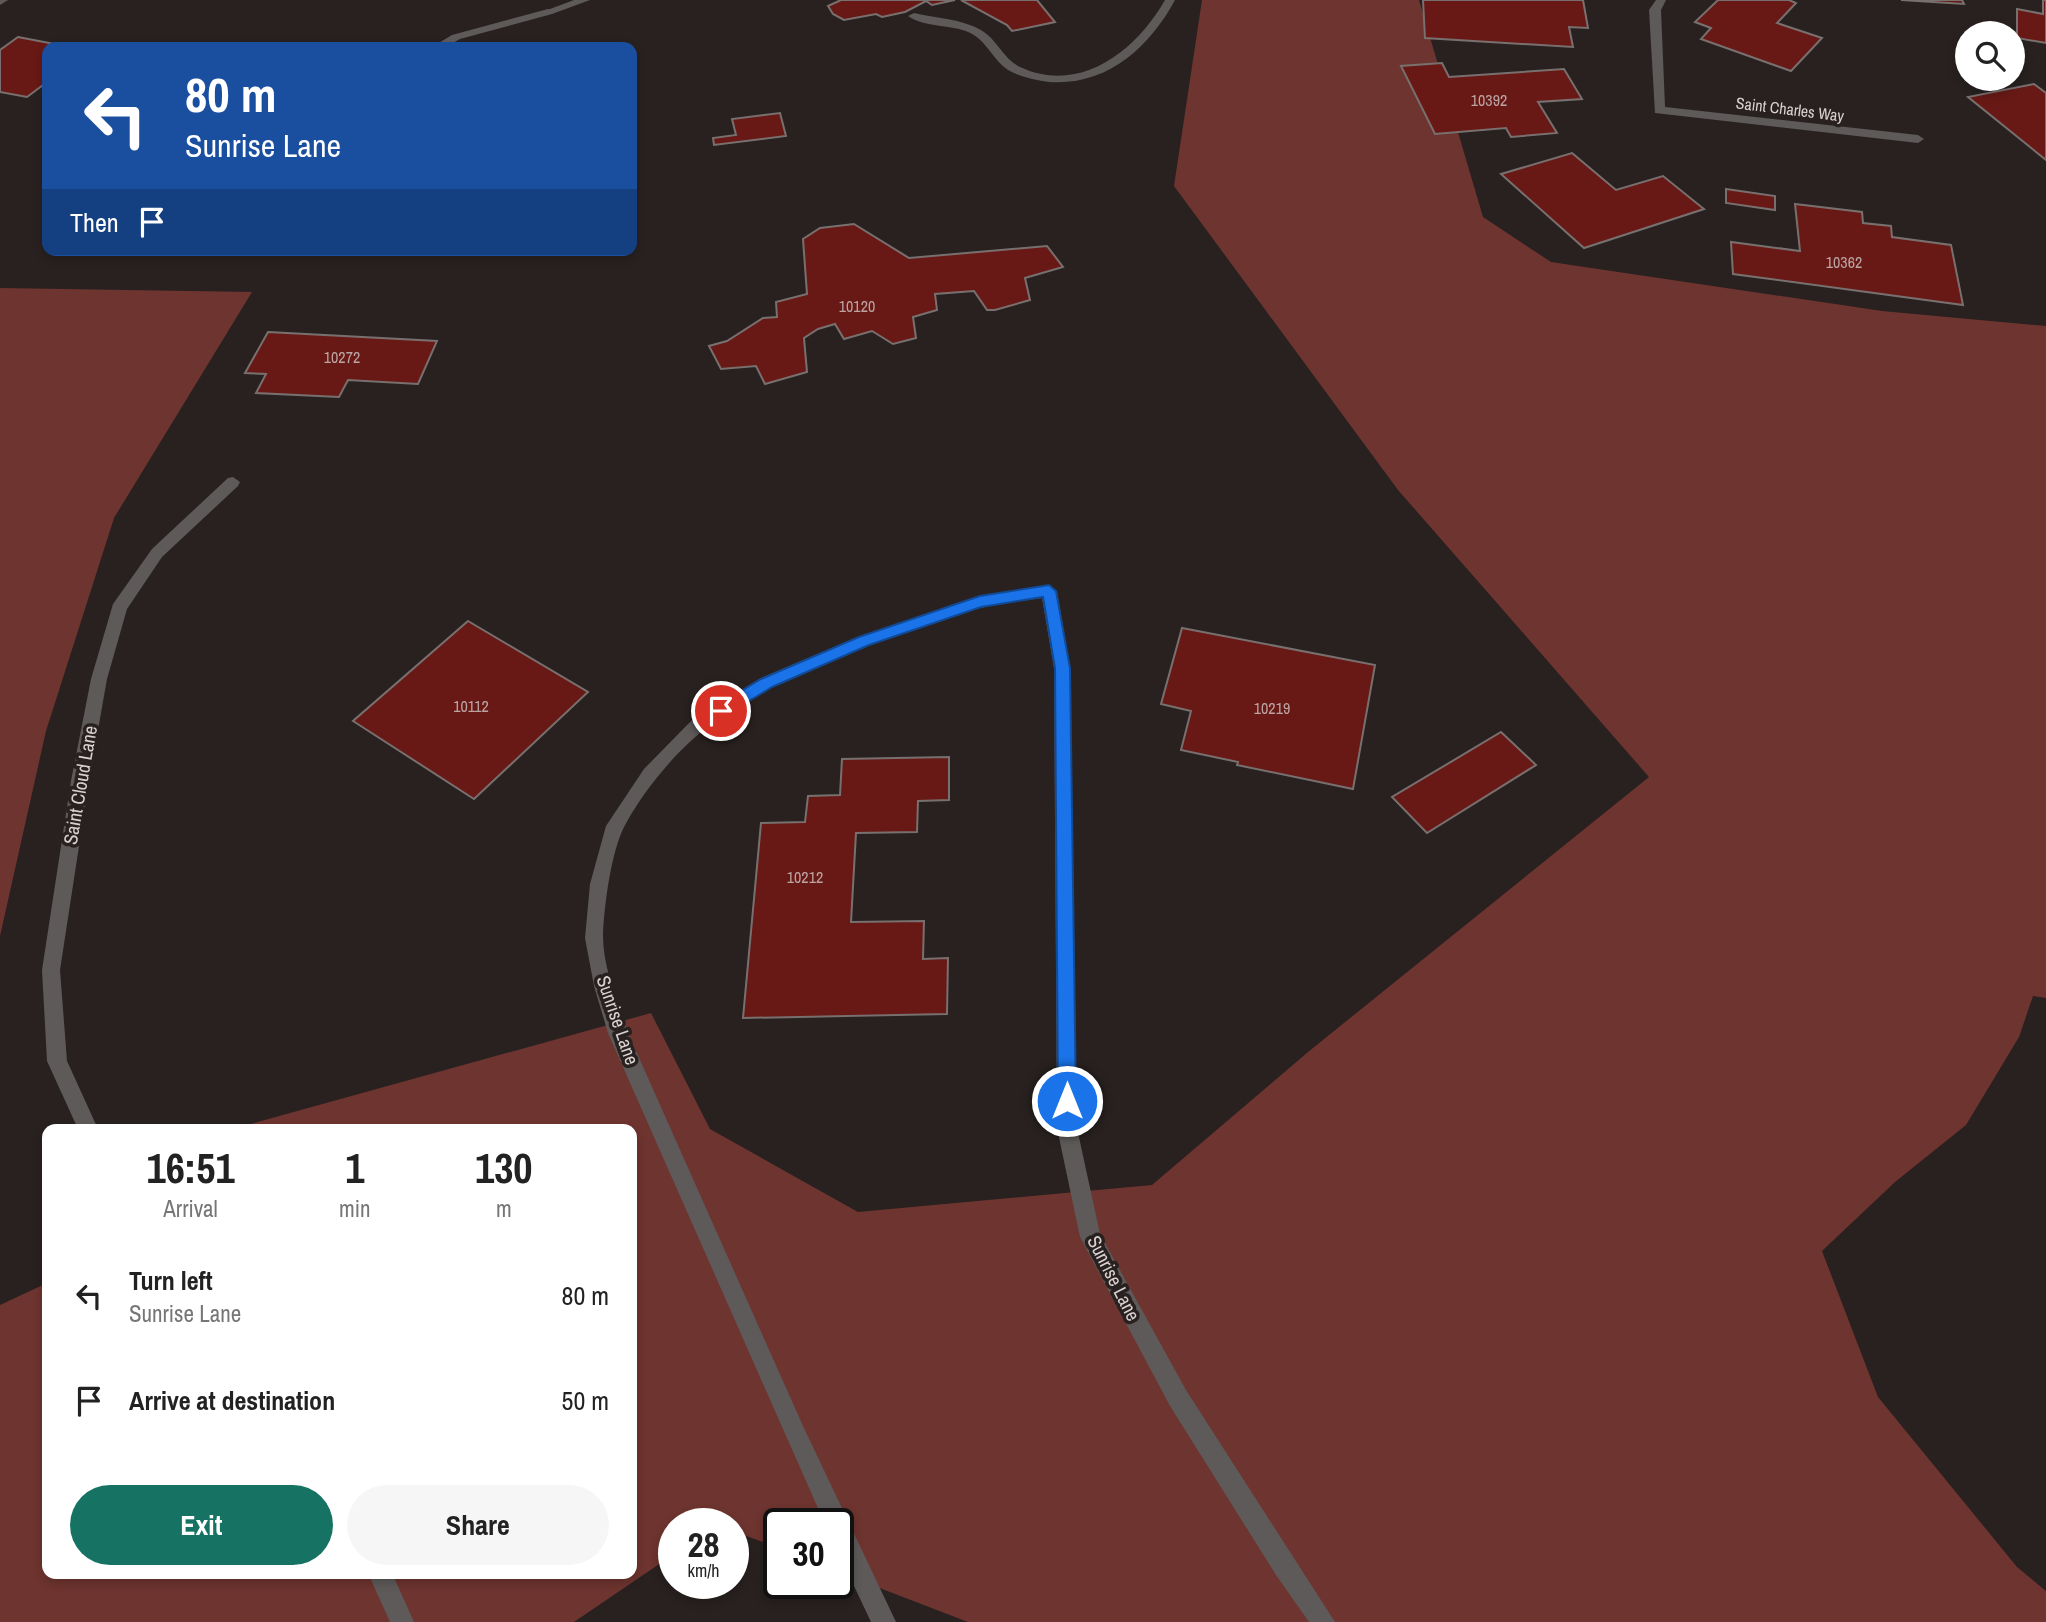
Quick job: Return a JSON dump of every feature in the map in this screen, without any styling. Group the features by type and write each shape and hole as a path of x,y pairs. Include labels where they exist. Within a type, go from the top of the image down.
{"street":[{"path":"447,42 456,37 585,0"},
{"path":"914,16 976,32 1016,69 1045,77 1068,78 1109,68 1127,55 1161,20 1170,0"},
{"name":"Saint Charles Way","path":"1661,0 1655,10 1659,110 1918,139"},
{"name":"Saint Cloud Lane","path":"86,1124 57,1061 51,970 80,781 99,679 119,608 157,552 233,482"},
{"name":"Sunrise Lane","path":"830,1508 618,1033 603,986 594,937 599,884 615,827 650,774 698,725 767,683 864,641 980,602 1049,591 1062,668 1067,1128 1090,1237 1178,1398 1284,1567 1323,1622"},
{"name":"Sunrise Lane","path":"854,1559 884,1622"},
{"path":"383,1579 402,1622"}],"shaded area":[{"path":"1202,0 1419,0 1483,217 1551,262 1882,311 2046,326 2046,998 2033,996 2019,1037 1966,1125 1895,1182 1822,1251 1878,1397 2017,1567 2046,1591 2046,1622 968,1622 854,1578 854,1508 763,1508 763,1542 749,1537 749,1508 658,1508 658,1565 574,1622 0,1622 0,1305 42,1285 42,1579 637,1579 637,1124 251,1124 651,1013 710,1129 858,1212 1152,1185 1308,1052 1649,777 1398,490 1174,186"},
{"path":"0,288 252,292 114,518 46,731 0,936"}],"building":[{"path":"841,0 955,0 932,5 926,1 905,12 844,20 833,14 828,6"},
{"path":"961,0 1037,0 1055,22 1012,31 1007,25"},
{"path":"1423,0 1583,0 1588,28 1569,27 1573,47 1425,38"},
{"path":"1718,0 1789,0 1796,3 1777,23 1822,38 1791,71 1701,39 1711,28 1695,22"},
{"path":"1901,0 1962,0 1964,4"},
{"path":"2043,0 2046,0 2046,43 2025,39 2025,21 2017,21 2017,9 2043,14"},
{"path":"18,37 44,42 42,86 27,97 0,92 0,50"},
{"path":"1442,63 1449,77 1564,69 1582,99 1538,102 1557,133 1511,137 1506,128 1435,134 1401,66"},
{"path":"2034,84 2046,93 2046,160 1968,97 1998,91 2025,91 2025,86"},
{"path":"780,113 786,136 714,145 713,138 736,135 732,119"},
{"path":"1572,153 1616,190 1663,176 1704,209 1584,248 1501,174"},
{"path":"1726,189 1775,196 1775,210 1726,203"},
{"path":"1795,204 1862,212 1863,223 1891,226 1892,237 1951,245 1963,305 1733,274 1731,242 1800,251"},
{"path":"854,224 909,258 1047,246 1063,267 1025,278 1030,300 995,310 987,310 974,291 935,294 937,310 913,317 916,338 893,344 872,331 844,339 835,324 818,329 804,338 807,372 765,384 756,366 721,369 709,346 727,341 763,318 777,317 776,302 807,294 803,239 820,228"},
{"path":"268,332 437,341 418,384 348,380 339,397 256,393 266,374 245,373"},
{"path":"468,621 588,692 474,799 353,721"},
{"path":"1182,628 1375,665 1353,789 1237,765 1238,762 1181,750 1191,711 1161,704"},
{"path":"1501,732 1536,765 1427,833 1392,797"},
{"path":"949,757 949,800 918,801 917,832 856,833 851,922 924,921 923,959 948,958 947,1014 743,1018 761,823 805,822 808,796 840,795 842,759"}],"route":[{"path":"721,711 767,683 864,641 980,602 1049,591 1062,668 1067,1101"}]}
